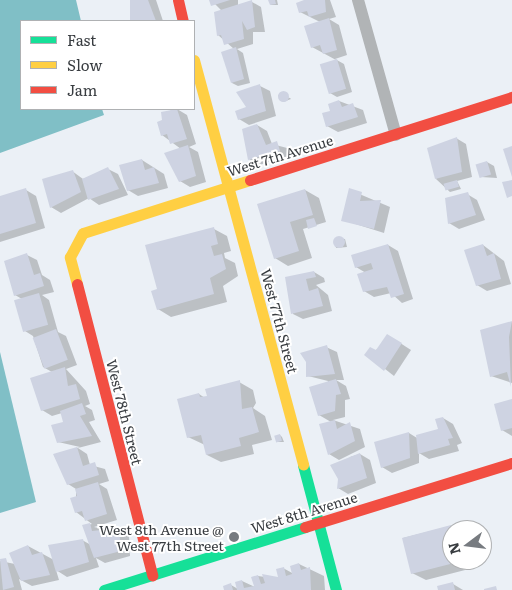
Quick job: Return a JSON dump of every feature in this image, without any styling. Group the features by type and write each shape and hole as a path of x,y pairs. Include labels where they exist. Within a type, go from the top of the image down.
{"street":[{"path":"178,0 183,20"},
{"path":"358,0 396,135"},
{"name":"West 77th Street","path":"195,64 336,590"},
{"name":"West 7th Avenue","path":"70,257 83,233 512,97"},
{"name":"West 78th Street","path":"70,257 152,575"},
{"name":"West 8th Avenue","path":"104,590 512,462"}],"water":[{"path":"0,0 76,0 81,20 20,20 20,110 102,110 104,115 0,153"},
{"path":"0,352 36,502 0,513"}],"building":[{"path":"130,0 148,0 156,20 130,20"},
{"path":"209,0 230,0 211,6"},
{"path":"252,0 255,27 247,30 242,21 244,39 224,45 221,35 217,36 214,12"},
{"path":"268,0 275,0 276,4 270,5"},
{"path":"304,0 325,0 326,12 309,17 307,11 299,13 296,3"},
{"path":"329,18 337,50 323,54 320,45 311,48 304,26"},
{"path":"236,47 244,79 231,83 221,52"},
{"path":"337,59 346,89 329,94 320,64"},
{"path":"260,84 266,111 238,120 235,111 246,107 236,92"},
{"path":"281,91 285,91 288,96 287,100 281,101 278,98 278,94"},
{"path":"339,100 342,107 353,103 358,117 326,127 322,113 330,111 328,104"},
{"path":"177,110 187,139 170,144 167,134 161,136 157,122 162,120 161,112"},
{"path":"257,124 266,145 277,141 280,151 248,160 242,129"},
{"path":"457,137 462,172 435,179 427,148"},
{"path":"188,145 196,176 179,182 164,153"},
{"path":"512,146 512,177 503,149"},
{"path":"142,159 145,170 154,167 159,183 127,191 119,165"},
{"path":"487,161 491,174 480,178 476,165"},
{"path":"108,167 119,189 88,200 82,179"},
{"path":"73,170 81,192 50,208 42,179"},
{"path":"457,180 459,187 445,191 444,184"},
{"path":"512,180 512,196 507,198 502,182"},
{"path":"26,188 36,223 0,234 0,196"},
{"path":"349,188 362,192 360,201 381,200 374,229 341,221"},
{"path":"305,189 313,215 290,222 299,251 274,259 257,204"},
{"path":"468,192 476,215 448,224 445,198"},
{"path":"314,218 317,226 308,229 306,220"},
{"path":"214,227 218,244 211,246 214,256 222,254 226,269 210,278 214,294 157,310 151,291 157,289 145,245"},
{"path":"337,236 341,236 345,242 341,248 337,248 333,244 333,240"},
{"path":"388,244 404,294 391,298 387,287 363,292 357,274 373,269 371,263 355,268 351,255"},
{"path":"483,244 487,256 494,253 501,279 476,286 464,250"},
{"path":"27,253 34,275 40,273 44,286 14,296 4,261"},
{"path":"314,271 316,277 306,279 309,291 318,288 323,306 291,314 285,277"},
{"path":"39,293 48,325 23,332 14,300"},
{"path":"512,321 509,337 511,387 507,372 490,377 480,330"},
{"path":"56,329 68,360 44,369 33,338"},
{"path":"387,334 402,343 384,371 364,355 370,347 376,350"},
{"path":"327,345 335,374 306,377 306,362 300,353"},
{"path":"65,367 68,386 76,384 80,399 41,411 30,378"},
{"path":"336,379 341,394 336,395 335,411 318,416 309,387"},
{"path":"240,380 242,409 252,407 259,432 239,438 241,446 206,455 201,435 187,438 177,399 199,393 200,397 207,396 205,389"},
{"path":"512,399 512,428 501,431 494,404"},
{"path":"82,403 86,414 80,416 92,436 57,443 51,425 63,422 60,411"},
{"path":"443,417 453,438 448,439 450,445 418,454 416,435 438,429 435,419"},
{"path":"335,420 337,429 350,422 355,441 328,455 319,424"},
{"path":"409,432 410,458 381,468 374,442"},
{"path":"280,434 282,441 276,442 274,436"},
{"path":"77,447 83,466 95,462 99,475 67,485 53,454"},
{"path":"360,453 367,478 337,489 338,479 330,465"},
{"path":"98,482 107,514 85,521 82,511 75,513 70,498 77,496 75,489"},
{"path":"90,523 92,531 119,528 121,551 94,558 82,525"},
{"path":"442,527 442,566 411,574 402,538"},
{"path":"83,539 89,562 56,572 48,545"},
{"path":"28,545 32,555 42,552 50,575 21,581 9,553"},
{"path":"6,558 14,587 3,590 0,559"},
{"path":"299,563 301,570 310,567 311,590 237,590 235,582 242,580 244,588 254,586 251,577 258,575 261,584 265,583 262,574 278,577 276,569 284,567 286,576 292,574 290,566"},
{"path":"453,582 455,590 438,590 437,586"},
{"path":"231,583 233,590 224,590 223,586"},
{"path":"496,586 497,590 484,590 484,589"}],"traffic: fast":[{"path":"303,465 336,590"},
{"path":"104,590 305,527"}],"traffic: slow":[{"path":"195,64 303,465"},
{"path":"77,284 70,257 83,233 250,180"}],"traffic: jam":[{"path":"178,0 183,20"},
{"path":"250,180 512,97"},
{"path":"77,284 152,575"},
{"path":"305,527 512,463"}],"place":[{"name":"West 8th Avenue @ West 77th Street","path":"234,537"}]}
